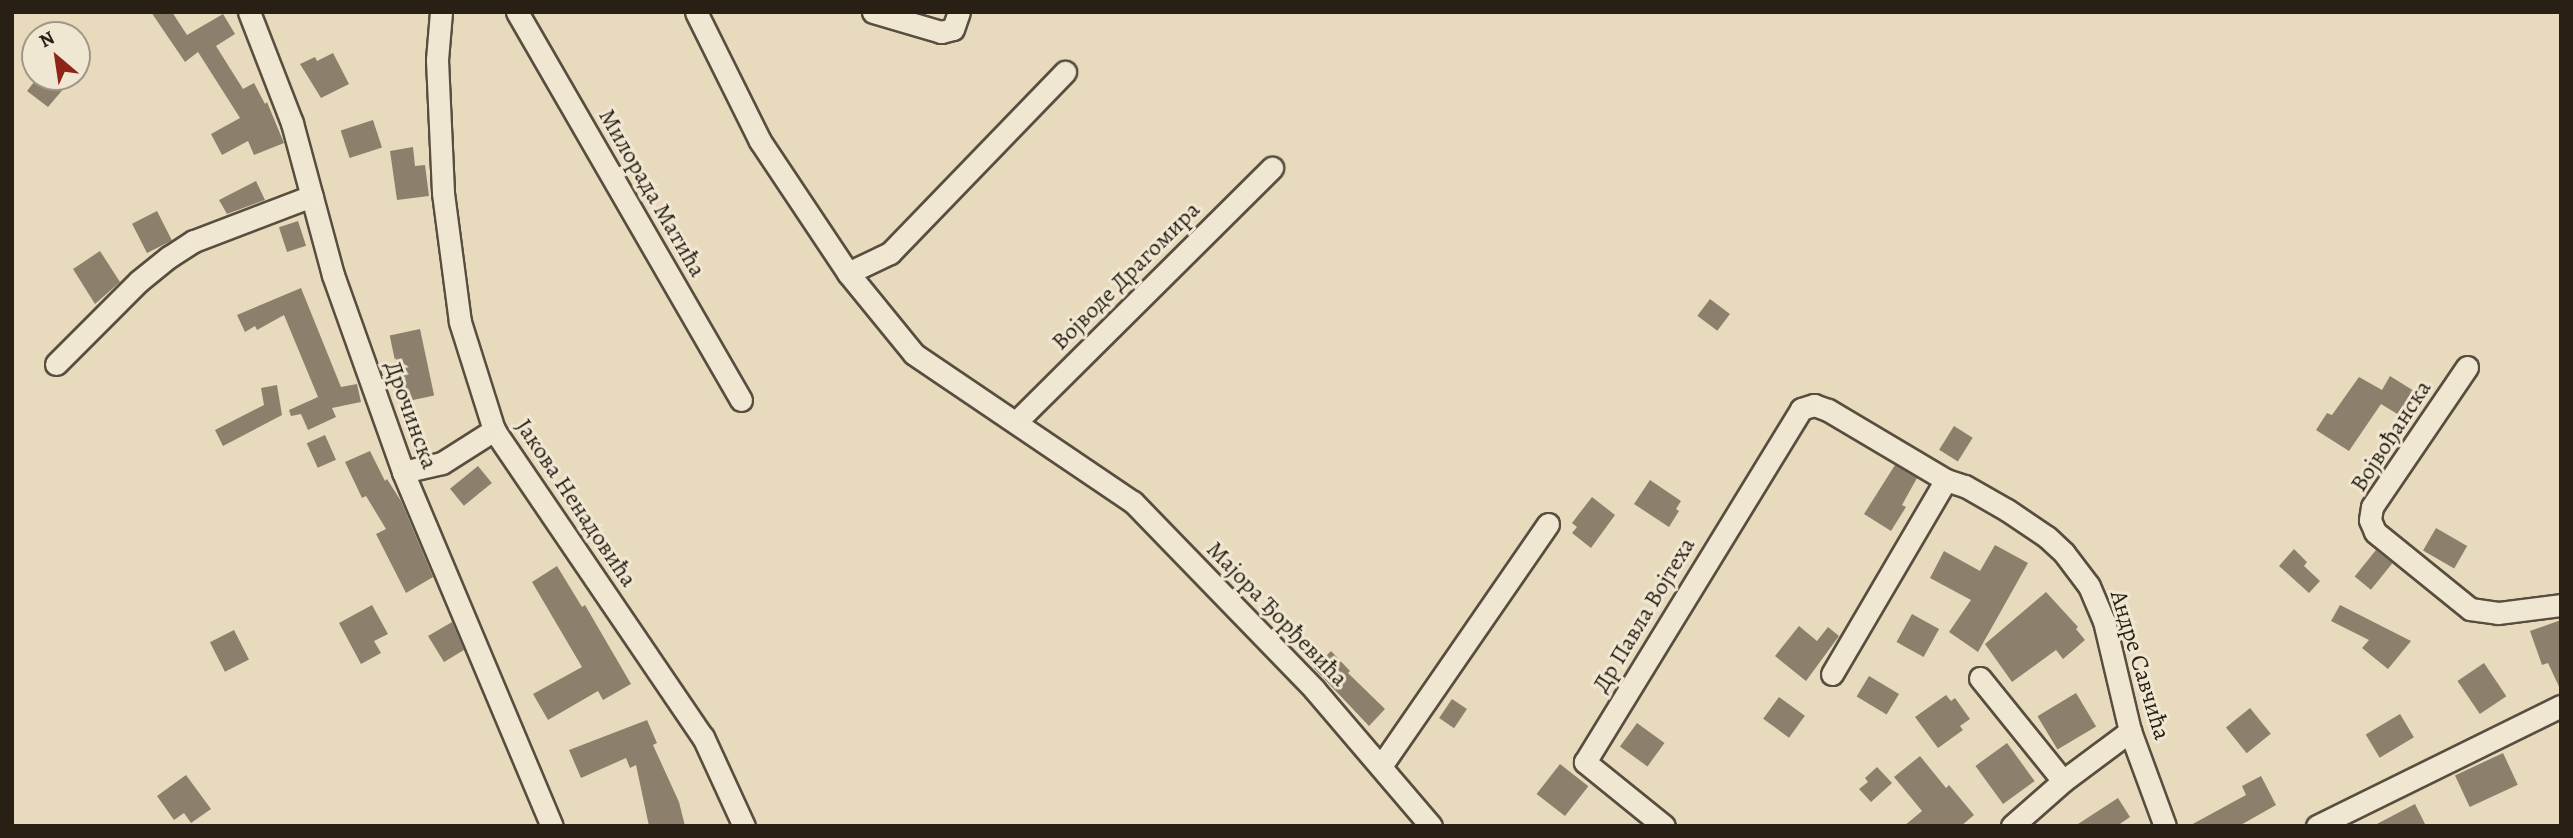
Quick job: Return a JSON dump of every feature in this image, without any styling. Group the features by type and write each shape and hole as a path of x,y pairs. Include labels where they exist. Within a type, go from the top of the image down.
{"street":[{"name":"Дрочинска","path":"249,12 292,123 333,275 403,472 552,826"},
{"name":"Јакова Ненадовића","path":"441,12 437,60 443,180 455,284 460,322 494,430 703,737 744,826"},
{"name":"Милорада Матића","path":"517,12 741,400"},
{"path":"696,12 760,141 848,273 914,354 1016,422"},
{"path":"873,12 941,32 953,29 958,23 959,12"},
{"path":"848,273 890,253 1065,72"},
{"name":"Војводе Драгомира","path":"1016,422 1272,168"},
{"path":"56,363 139,281 177,251 194,241 312,196"},
{"name":"Војвођанска","path":"2467,367 2372,508 2370,520 2375,532 2470,609 2498,613 2561,605"},
{"name":"Андре Савчића","path":"1801,409 1814,405 1828,410 1946,480 1965,486 2047,537 2078,570 2089,586 2104,621 2130,732 2165,826"},
{"name":"Др Павла Војтеха","path":"1664,826 1585,762 1801,409"},
{"name":"Мајора Ђорђевића","path":"1016,422 1133,502 1314,689 1431,826"},
{"path":"403,472 442,463 494,430"},
{"path":"1832,674 1946,480"},
{"path":"1381,766 1548,524"},
{"path":"1980,678 2063,781"},
{"path":"2316,826 2561,706"},
{"path":"2012,826 2063,781 2130,732"}],"building":[{"path":"151,12 172,12 187,35 223,14 235,34 216,46 243,89 254,83 265,104 267,102 284,143 254,155 248,141 222,155 211,134 240,118 198,52 185,62"},
{"path":"333,53 349,84 321,98 300,64 315,57 317,61"},
{"path":"27,91 62,91 48,107"},
{"path":"373,120 382,148 350,158 341,131"},
{"path":"413,147 415,166 425,165 429,196 397,200 390,151"},
{"path":"256,181 265,200 227,214 219,200"},
{"path":"157,211 172,240 147,253 132,224"},
{"path":"298,221 306,246 287,252 279,227"},
{"path":"100,251 120,282 95,304 73,269"},
{"path":"301,288 341,387 357,384 361,402 332,408 336,417 308,430 301,414 291,416 289,410 318,397 284,315 257,330 255,326 245,332 237,315"},
{"path":"1710,299 1730,314 1717,331 1697,316"},
{"path":"420,329 434,396 404,402 390,335"},
{"path":"2390,376 2414,391 2399,415 2381,404 2349,451 2316,430 2327,413 2332,415 2359,377 2382,390"},
{"path":"277,385 282,415 223,446 215,430 264,405 261,388"},
{"path":"1954,426 1973,438 1958,461 1939,450"},
{"path":"325,435 336,460 318,468 307,443"},
{"path":"370,451 385,481 387,479 401,501 433,577 406,593 376,534 386,529 366,496 362,498 345,462"},
{"path":"1895,465 1917,478 1902,505 1906,507 1891,531 1864,514"},
{"path":"478,466 492,483 464,506 450,489"},
{"path":"1650,480 1681,501 1676,509 1679,511 1669,527 1634,504"},
{"path":"1592,497 1615,515 1591,548 1572,533 1577,527 1572,523"},
{"path":"2436,528 2467,546 2454,569 2423,551"},
{"path":"1995,545 2028,563 1978,652 1949,632 1971,600 1930,578 1944,551 1980,571"},
{"path":"2294,549 2307,562 2304,566 2320,581 2309,593 2279,566"},
{"path":"2376,550 2392,563 2371,590 2355,576"},
{"path":"557,566 582,607 585,605 631,684 603,700 598,691 548,720 533,694 582,667 532,582"},
{"path":"2046,592 2078,627 2076,629 2085,640 2063,659 2056,650 2012,682 1985,644"},
{"path":"372,605 388,634 374,641 381,653 361,664 339,623"},
{"path":"2340,605 2411,641 2388,669 2362,648 2369,640 2331,621"},
{"path":"1912,614 1939,629 1924,657 1896,642"},
{"path":"2561,620 2561,691 2548,663 2542,665 2530,631"},
{"path":"452,622 464,650 444,662 428,636"},
{"path":"1799,626 1817,641 1828,627 1839,636 1806,681 1775,656"},
{"path":"234,630 249,659 225,672 210,642"},
{"path":"1331,651 1350,671 1348,673 1385,709 1369,726 1314,668"},
{"path":"2484,663 2506,696 2480,714 2457,681"},
{"path":"1869,676 1899,694 1887,715 1857,697"},
{"path":"2076,693 2096,726 2058,750 2037,716"},
{"path":"1946,695 1951,701 1955,698 1970,719 1960,726 1963,730 1938,748 1915,717"},
{"path":"1779,697 1805,716 1789,738 1763,719"},
{"path":"1452,699 1467,709 1454,728 1439,718"},
{"path":"2250,708 2271,734 2247,753 2226,728"},
{"path":"2400,714 2414,737 2380,758 2366,735"},
{"path":"647,720 657,743 653,745 679,802 685,826 649,826 636,765 630,768 626,758 581,778 569,750"},
{"path":"1637,723 1665,743 1647,766 1620,746"},
{"path":"2007,743 2035,781 2003,804 1975,766"},
{"path":"2503,753 2518,785 2470,807 2455,775"},
{"path":"1920,756 1946,788 1949,785 1974,815 1961,826 1904,826 1922,811 1894,777"},
{"path":"1560,764 1588,786 1565,816 1537,794"},
{"path":"1877,767 1892,783 1871,802 1859,789 1868,782 1865,778"},
{"path":"186,775 211,809 191,823 184,813 174,820 157,796"},
{"path":"2261,776 2276,805 2239,826 2189,826 2246,795 2242,786"},
{"path":"2118,798 2130,817 2117,826 2075,826"},
{"path":"2415,804 2426,826 2373,826"}]}
